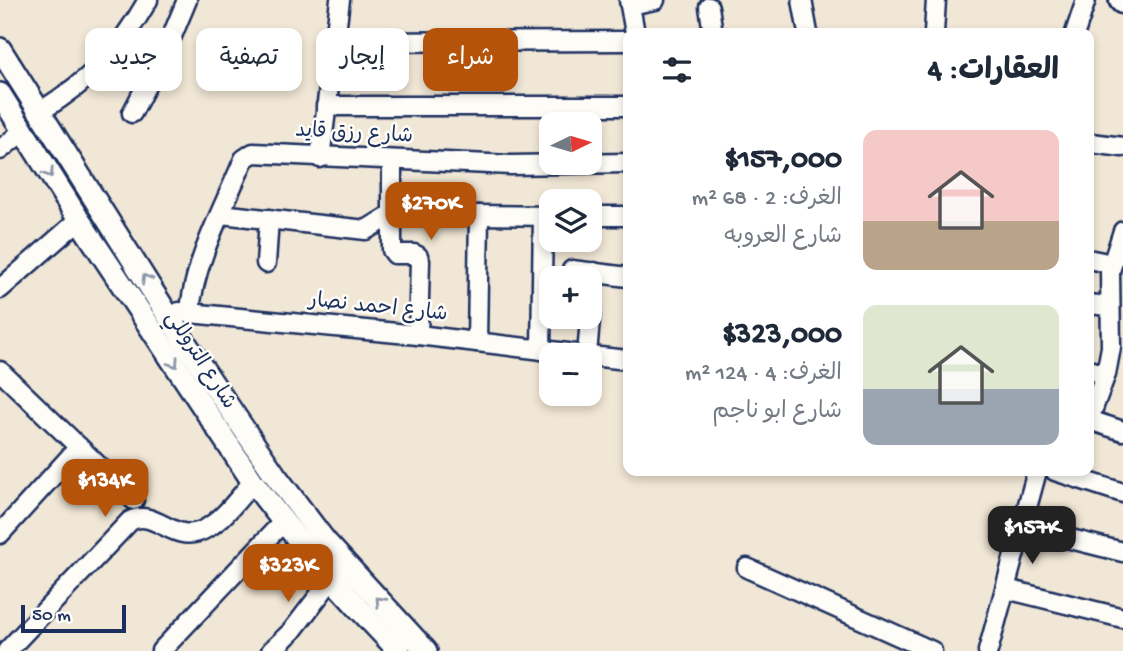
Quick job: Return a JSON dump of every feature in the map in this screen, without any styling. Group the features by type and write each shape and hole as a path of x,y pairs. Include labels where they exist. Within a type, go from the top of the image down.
{"street":[{"path":"41,111 92,75 117,48 149,0"},
{"path":"132,113 172,36 187,0"},
{"path":"336,28 340,0"},
{"path":"634,28 630,2 654,0"},
{"path":"802,0 807,28"},
{"path":"934,28 936,0"},
{"path":"1077,28 1086,0"},
{"path":"709,6 712,28"},
{"path":"409,42 623,41"},
{"name":"شارع التروللي","path":"0,48 165,311 267,464 325,541 426,651"},
{"path":"320,158 328,91"},
{"name":"شارع التروللي","path":"0,94 79,220 253,482 331,580 398,651"},
{"path":"326,106 623,106"},
{"path":"0,150 23,131"},
{"path":"1094,143 1123,147"},
{"name":"شارع رزق قايد","path":"190,313 194,283 244,159 248,155 259,152 320,158 511,165 623,163"},
{"path":"392,160 393,252 414,254 420,261 418,335"},
{"path":"221,214 366,230 392,214 539,216"},
{"path":"477,342 479,215"},
{"path":"602,216 623,216"},
{"path":"266,263 269,219"},
{"path":"0,289 79,220"},
{"path":"1094,396 1097,372 1117,348 1109,306 1123,231"},
{"path":"541,343 545,252"},
{"path":"1094,259 1117,258"},
{"path":"602,273 623,275"},
{"path":"1094,305 1109,306"},
{"name":"شارع احمد نصار","path":"165,311 418,335 539,350"},
{"name":"شارع احمد نصار","path":"602,357 623,359"},
{"path":"0,371 134,500"},
{"path":"1094,422 1123,431"},
{"path":"2,526 79,447"},
{"path":"988,651 1036,476"},
{"path":"1078,476 1123,493"},
{"path":"7,651 130,521 141,517 184,535 200,532 214,523 253,482"},
{"path":"162,651 283,522"},
{"path":"1022,527 1123,552"},
{"path":"747,568 932,651"},
{"path":"271,651 292,631 331,580"},
{"path":"1006,589 1123,618"}]}
